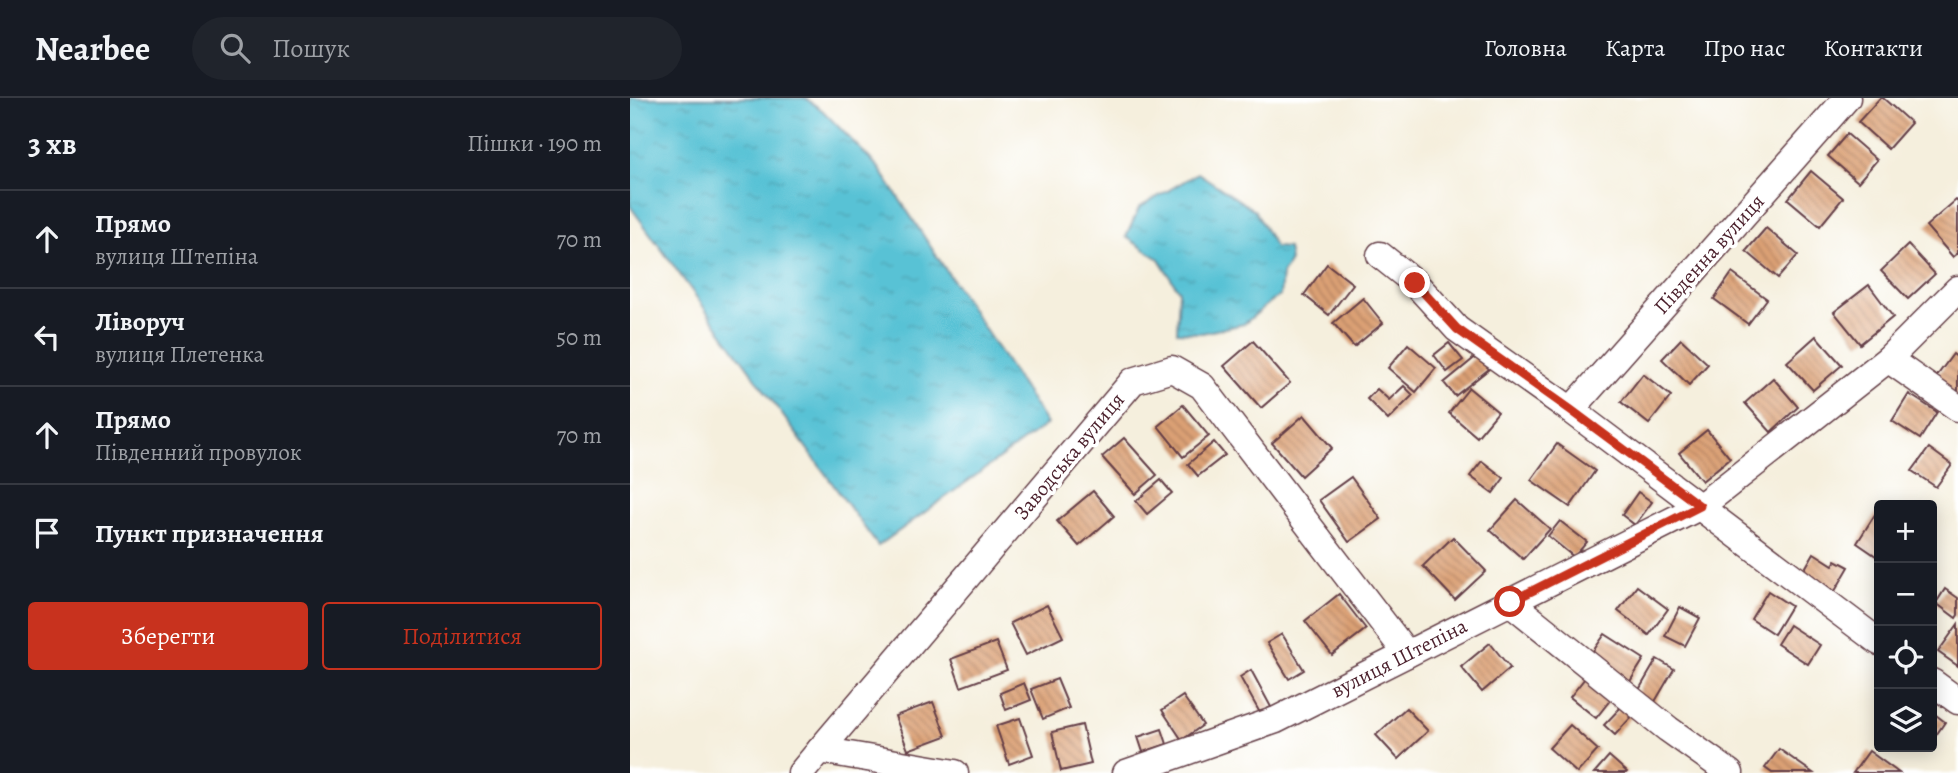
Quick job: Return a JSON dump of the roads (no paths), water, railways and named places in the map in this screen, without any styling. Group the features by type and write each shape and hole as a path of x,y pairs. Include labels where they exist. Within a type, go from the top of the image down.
{"street":[{"name":"Південна вулиця","path":"1571,410 1847,98"},
{"path":"1380,255 1415,283 1457,329 1571,410 1874,638"},
{"name":"вулиця Штепіна","path":"1126,773 1276,720 1700,506 1888,359 1958,289"},
{"path":"1888,359 1958,408"},
{"name":"Заводська вулиця","path":"820,750 1133,382 1172,369 1202,386 1407,654"},
{"path":"1510,602 1668,729 1730,773"},
{"path":"1937,686 1958,701"},
{"path":"801,773 820,750 954,773"}],"water":[{"path":"630,98 805,98 822,110 879,168 1047,424 878,546 630,206"},
{"path":"1198,173 1255,211 1275,247 1288,248 1290,261 1282,274 1280,296 1244,324 1202,333 1177,332 1179,291 1159,259 1126,237 1139,208"}]}
